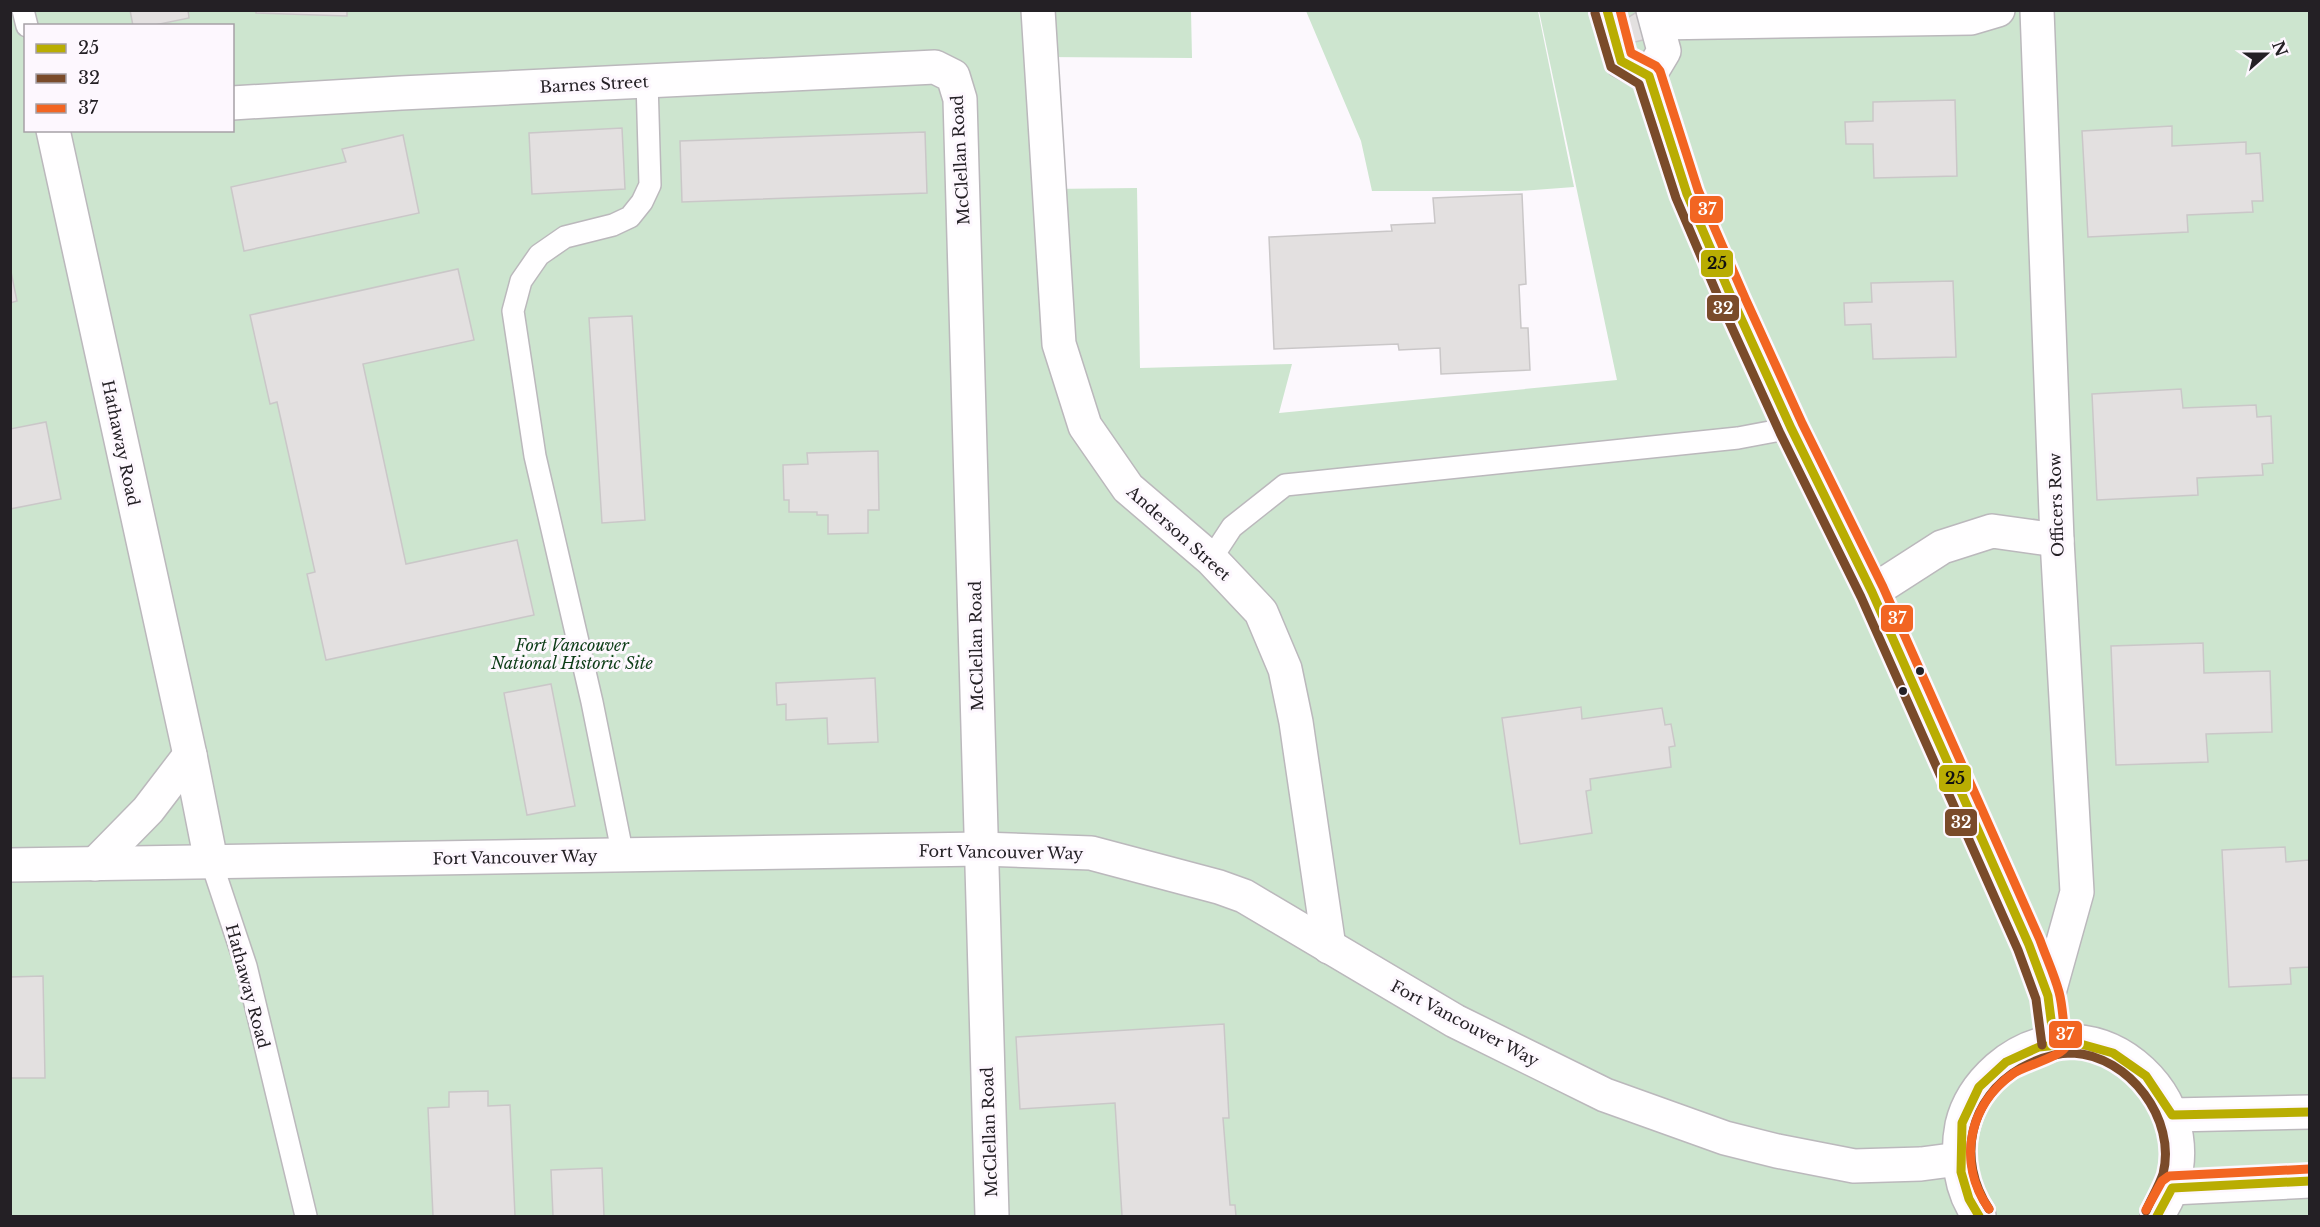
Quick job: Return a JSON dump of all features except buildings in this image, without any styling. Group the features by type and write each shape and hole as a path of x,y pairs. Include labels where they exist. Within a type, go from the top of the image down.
{"street":[{"name":"Anderson Street","path":"1038,10 1059,344 1068,375 1085,426 1128,488 1211,558 1261,612 1285,669 1296,722 1329,947"},
{"path":"1607,10 1621,62 1649,76 1688,194 1791,429 1872,592 2029,945 2048,996 2054,1043"},
{"path":"1649,76 1664,51 1655,17 1971,18 1998,10"},
{"name":"Officers Row","path":"2037,10 2057,540 2077,892 2048,996"},
{"name":"Barnes Street","path":"234,103 935,67 952,76"},
{"name":"McClellan Road","path":"952,76 960,99 992,1216"},
{"name":"Hathaway Road","path":"53,132 190,755 211,861"},
{"path":"1872,592 1942,547 1992,531 2057,540"},
{"path":"94,864 148,810 190,755"},
{"name":"Fort Vancouver Way","path":"10,865 981,849 1091,853 1219,887 1244,896 1455,1021 1605,1095 1725,1138 1854,1166 1921,1164 1959,1159"},
{"path":"1979,1216 1967,1191 1959,1159 1959,1148 1968,1107 1983,1084 2013,1057 2054,1043 2073,1042 2093,1045 2131,1062 2151,1080 2172,1115 2176,1129 2178,1156 2164,1202 2310,1181"},
{"path":"2172,1115 2310,1112"}],"lane":[{"path":"623,856 592,702 535,456 513,311 521,281 539,255 565,237 613,225 630,217 642,202 650,185 646,81"},
{"path":"1211,558 1232,527 1285,485 1738,438 1791,429"},
{"name":"Hathaway Road","path":"211,861 246,966 306,1216"}],"green space":[{"name":"Fort Vancouver National Historic Site","path":"10,11 1191,11 1192,58 1043,57 1049,189 1137,188 1140,368 1292,364 1279,413 1617,380 1539,11 2309,11 2309,1216 11,1216"},
{"path":"1306,11 1538,11 1574,187 1519,191 1372,191 1361,141"}],"transit line":[{"name":"25","path":"1607,10 1621,61 1649,76 1687,194 1734,303 1791,428 1872,592 2029,945 2048,996 2054,1043"},
{"name":"37","path":"1620,10 1631,53 1656,66 1660,71 1698,190 1802,423 1883,587 2040,940 2057,985 2062,1005 2066,1046 2051,1057 2019,1070 1999,1086 1986,1101 1972,1135 1973,1172 1979,1191 1989,1209"},
{"name":"32","path":"1595,13 1611,67 1639,84 1676,198 1723,308 1780,433 1861,597 2018,950 2036,999 2042,1045"},
{"name":"25","path":"1979,1216 1969,1199 1961,1172 1962,1123 1979,1087 2006,1062 2039,1047 2077,1043 2113,1053 2146,1076 2172,1115 2310,1112"},
{"name":"32","path":"1989,1209 1979,1190 1973,1170 1971,1150 1973,1131 1979,1113 1989,1096 2003,1081 2021,1068 2046,1057 2073,1053 2094,1057 2113,1065 2130,1078 2144,1094 2155,1112 2163,1132 2165,1153 2163,1174 2146,1211"},
{"name":"37","path":"2146,1210 2162,1181 2169,1176 2309,1169"},
{"name":"25","path":"2157,1216 2172,1188 2310,1181"}]}
